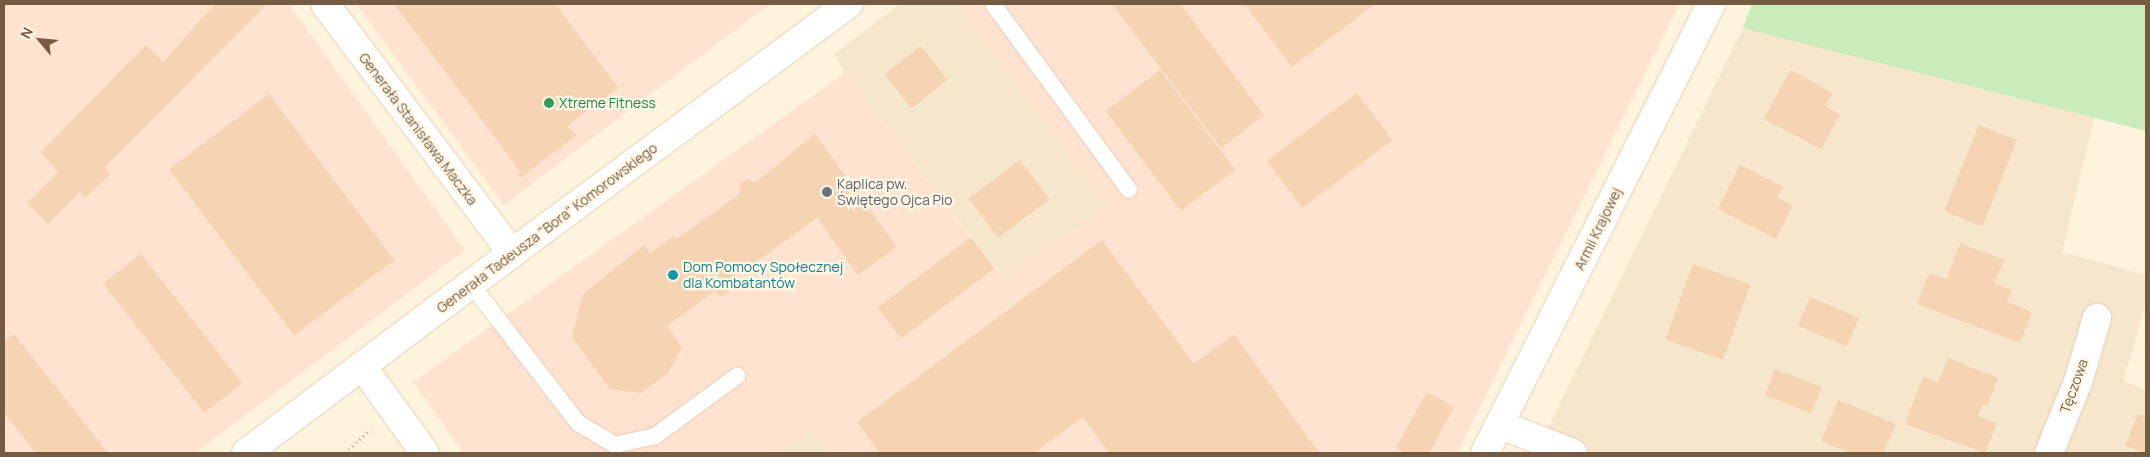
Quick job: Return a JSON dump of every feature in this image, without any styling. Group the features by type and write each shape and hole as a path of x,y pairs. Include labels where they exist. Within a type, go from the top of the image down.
{"street":[{"name":"Generała Stanisława Maczka","path":"325,4 512,253"},
{"name":"Generała Tadeusza \"Bora\" Komorowskiego","path":"246,453 512,253 849,4"},
{"name":"Armii Krajowej","path":"1485,453 1501,425 1710,4"},
{"name":"Tęczowa","path":"2049,453 2078,382 2096,318"},
{"path":"362,366 425,453"},
{"path":"1501,425 1573,453"}],"lane":[{"path":"993,4 1129,190"},
{"path":"471,284 578,423 615,445 655,436 737,376"}],"path":[{"path":"345,453 376,423"}],"shaded area":[{"path":"4,4 289,4 465,250 195,453 4,453"},
{"path":"356,4 770,4 504,205"},
{"path":"900,4 957,4 1109,206 1004,279 845,73 834,54"},
{"path":"957,4 1679,4 1457,453 830,453 811,429 779,453 464,453 413,382 845,73 1003,279 1108,206"},
{"path":"1743,28 2096,110 2062,252 2146,275 2146,304 2123,381 2146,390 2146,453 1536,453"},
{"path":"811,429 830,453 779,453"}],"green space":[{"path":"1752,4 2146,4 2146,131 1743,28"}],"building":[{"path":"215,4 267,4 104,168 110,174 85,198 80,192 48,224 27,203 58,172 41,152 146,45 163,62"},
{"path":"394,4 555,4 618,88 567,126 577,135 520,178 518,174 521,172"},
{"path":"1112,4 1180,4 1264,115 1221,148"},
{"path":"1245,4 1375,4 1292,67"},
{"path":"921,46 947,80 911,108 885,74"},
{"path":"1160,70 1235,170 1181,211 1106,111"},
{"path":"1790,70 1833,93 1825,106 1840,114 1821,149 1764,119"},
{"path":"1357,93 1393,140 1302,208 1267,161"},
{"path":"269,94 394,260 294,335 169,169"},
{"path":"1979,125 2017,140 1982,227 1944,211"},
{"name":"Dom Pomocy Społecznej dla Kombatantów","path":"815,134 897,247 858,275 817,218 731,280 736,286 720,297 715,291 667,326 682,347 668,373 641,393 610,389 572,337 583,294 644,245 650,253 674,236 676,239 684,234 741,193 740,184 747,179 755,183"},
{"path":"1020,160 1049,199 998,238 969,199"},
{"path":"1740,165 1783,187 1777,197 1793,205 1776,239 1718,209"},
{"path":"971,237 994,268 901,339 878,307"},
{"path":"1102,240 1194,364 1234,334 1319,453 1109,453 1083,417 1034,453 880,453 857,422"},
{"path":"1960,243 2004,260 1994,284 2012,290 2007,302 2032,312 2020,343 1917,304 1929,273 1947,279"},
{"path":"141,254 242,383 204,413 103,284"},
{"path":"1693,264 1750,285 1723,360 1666,339"},
{"path":"1810,297 1859,318 1847,346 1798,326"},
{"path":"14,334 108,453 36,453 4,413 4,342"},
{"path":"1948,358 1998,378 1987,406 1983,404 1978,416 1997,423 1985,453 1905,424 1923,377 1938,383"},
{"path":"1775,369 1822,387 1812,413 1765,395"},
{"path":"1427,392 1454,407 1429,453 1405,453 1396,448"},
{"path":"1838,400 1896,424 1883,453 1851,453 1821,441"},
{"path":"2138,414 2146,417 2146,453 2125,446"}],"place":[{"name":"Xtreme Fitness","path":"549,103"},
{"name":"Kaplica pw. Świętego Ojca Pio","path":"827,192"},
{"name":"Dom Pomocy Społecznej dla Kombatantów","path":"673,275"}]}
